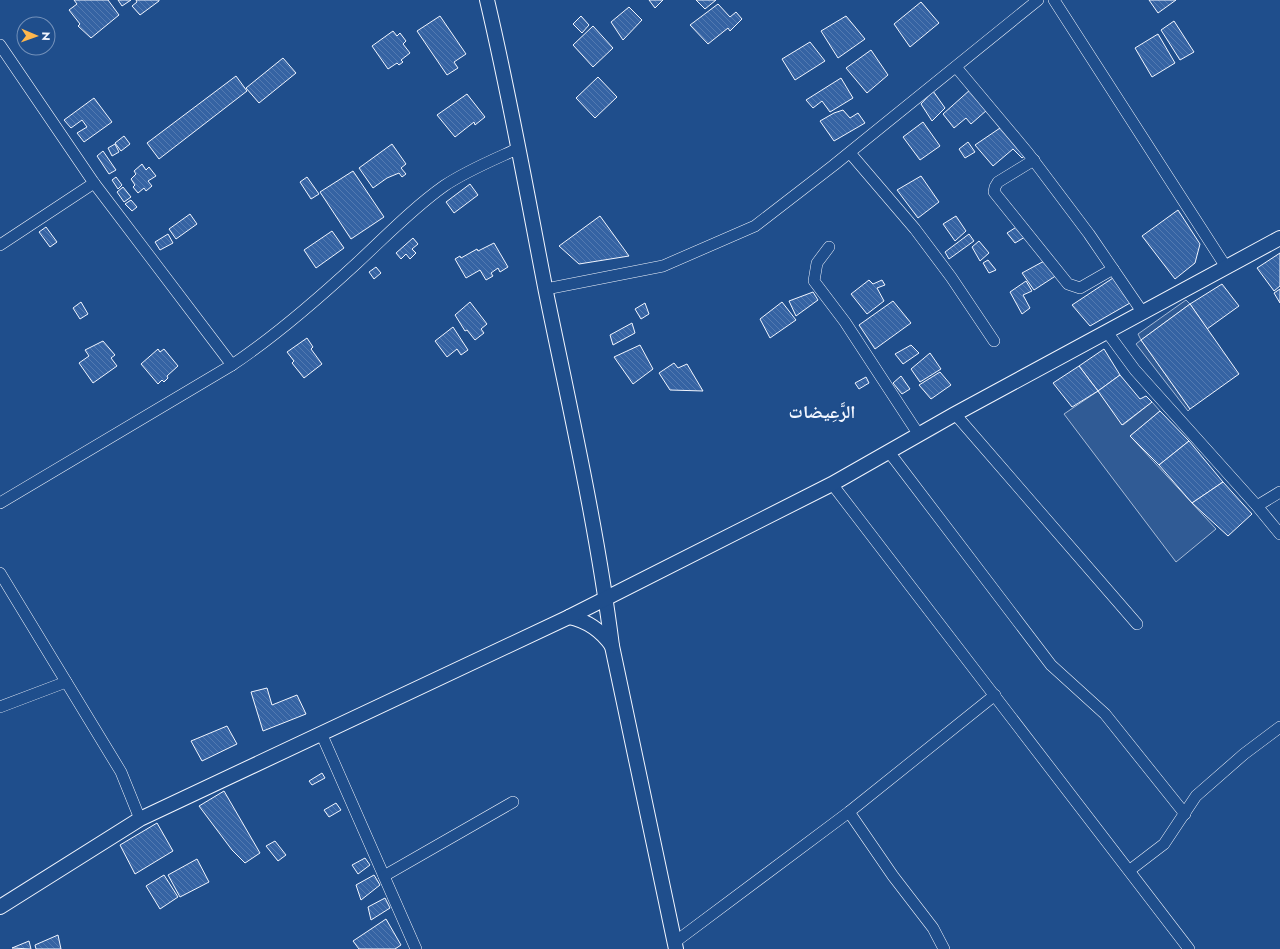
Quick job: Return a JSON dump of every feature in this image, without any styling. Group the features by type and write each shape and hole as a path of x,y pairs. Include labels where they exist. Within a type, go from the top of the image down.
{"street":[{"path":"488,0 502,62 517,149 606,597 612,646 676,945 849,812 995,695"},
{"path":"546,289 663,266 755,226 850,153 1038,0"},
{"path":"1054,0 1226,268"},
{"path":"0,45 94,183 232,365"},
{"path":"956,67 1034,160 1143,313"},
{"path":"0,503 263,345 333,286 398,224 444,186 470,171 517,149"},
{"path":"850,153 915,229 951,277 994,341"},
{"path":"1034,160 998,182 994,192 1068,284 1080,288 1113,269"},
{"path":"0,245 94,183"},
{"path":"0,907 140,819 568,617 832,484 955,414 1280,238"},
{"path":"829,247 817,263 814,281 854,335 919,435"},
{"path":"1107,332 1135,370 1198,442 1258,506 1280,534"},
{"path":"955,414 1137,624"},
{"path":"889,452 1051,665 1105,714 1185,814"},
{"path":"832,484 1130,870 1189,949"},
{"path":"1258,506 1280,492"},
{"path":"0,573 121,772 140,819"},
{"path":"568,617 580,619 594,626 612,646"},
{"path":"0,707 66,682"},
{"path":"1130,870 1164,844 1196,796 1244,754 1280,727"},
{"path":"321,733 416,949"},
{"path":"384,876 513,802"},
{"path":"849,812 893,876 933,928 944,949"}],"shaded area":[{"path":"1186,300 1190,304 1141,340 1138,334"},
{"path":"1141,340 1190,409 1188,411 1136,344"},
{"path":"1098,391 1123,425 1152,402 1160,411 1130,436 1216,529 1176,562 1064,414"}],"building":[{"path":"74,0 108,0 119,15 91,38 78,26 80,24 69,10 77,4"},
{"path":"118,0 131,0 122,6"},
{"path":"136,0 159,1 140,15 132,6 137,2"},
{"path":"649,0 663,0 655,8"},
{"path":"696,0 716,0 705,9"},
{"path":"1149,0 1176,0 1158,13"},
{"path":"921,2 939,23 910,47 894,24"},
{"path":"718,4 730,17 736,12 742,19 730,31 728,28 708,44 690,25"},
{"path":"629,7 642,20 623,40 611,22"},
{"path":"440,16 466,54 454,62 458,68 447,75 417,31"},
{"path":"581,16 589,25 582,33 573,24"},
{"path":"846,16 865,39 838,58 821,31"},
{"path":"1174,21 1194,52 1180,60 1161,30"},
{"path":"593,26 613,48 593,67 573,45"},
{"path":"393,31 397,36 400,33 406,41 403,44 410,53 401,60 403,62 399,65 397,63 388,69 372,46"},
{"path":"1158,34 1175,63 1152,77 1135,48"},
{"path":"810,42 825,61 795,80 782,59"},
{"path":"871,50 888,75 867,93 846,68"},
{"path":"283,58 296,73 259,103 246,88"},
{"path":"236,76 247,91 159,159 147,143"},
{"path":"598,77 617,97 595,118 576,98"},
{"path":"841,78 853,98 830,112 822,101 813,108 806,100"},
{"path":"971,89 987,110 971,124 966,118 954,128 943,114"},
{"path":"933,91 945,108 932,121 921,104"},
{"path":"467,94 485,117 475,125 474,122 455,137 437,115"},
{"path":"94,98 112,122 84,142 77,133 87,127 82,120 71,128 64,120"},
{"path":"843,110 850,118 858,113 865,123 834,141 820,121"},
{"path":"923,122 940,146 920,160 903,137"},
{"path":"1003,126 1027,154 1022,158 1013,149 993,166 975,145"},
{"path":"124,136 130,144 121,151 115,143"},
{"path":"968,142 975,152 965,158 959,149"},
{"path":"115,144 119,152 112,156 108,148"},
{"path":"392,144 406,164 401,168 406,174 402,177 399,173 387,178 373,188 359,168"},
{"path":"103,151 116,170 109,174 97,156"},
{"path":"142,164 146,170 149,167 156,176 148,181 152,186 146,191 144,188 138,193 133,187 135,185 131,179 136,174 134,171"},
{"path":"353,171 384,217 351,239 320,192"},
{"path":"921,176 939,202 918,218 897,190"},
{"path":"116,177 122,185 118,189 112,180"},
{"path":"307,177 319,194 311,199 300,182"},
{"path":"470,184 478,195 454,213 446,202"},
{"path":"123,187 131,197 124,202 117,192"},
{"path":"131,200 137,207 132,211 125,204"},
{"path":"1178,210 1200,244 1195,263 1175,279 1142,236"},
{"path":"190,214 197,224 176,239 169,229"},
{"path":"600,216 629,256 579,264 559,246"},
{"path":"956,216 966,231 955,241 943,224"},
{"path":"1018,226 1025,237 1015,243 1007,233"},
{"path":"46,227 57,242 50,247 39,232"},
{"path":"332,231 344,248 316,268 304,250"},
{"path":"168,234 173,243 160,250 155,242"},
{"path":"969,234 974,241 949,259 945,252"},
{"path":"413,238 418,244 412,249 416,253 410,259 406,254 401,259 396,253"},
{"path":"979,241 989,253 980,261 972,247"},
{"path":"494,243 508,267 500,272 498,268 491,273 493,276 486,280 480,270 466,278 455,259 460,256 461,258 477,249 478,251"},
{"path":"1280,253 1280,286 1274,291 1257,268"},
{"path":"988,260 996,270 989,273 983,263"},
{"path":"1046,260 1057,275 1034,290 1022,273"},
{"path":"376,267 381,273 374,279 369,272"},
{"path":"1113,278 1130,303 1090,326 1072,305"},
{"path":"869,280 873,284 882,280 885,285 877,288 884,301 867,314 851,294"},
{"path":"1026,281 1032,291 1023,295 1030,308 1022,314 1010,292"},
{"path":"1222,284 1239,306 1207,329 1190,304"},
{"path":"1280,289 1280,303 1274,293"},
{"path":"813,292 818,300 796,316 789,301"},
{"path":"893,301 911,323 875,349 859,325"},
{"path":"81,302 88,314 80,319 73,308"},
{"path":"470,302 487,324 481,329 484,333 475,340 467,330 465,331 455,315"},
{"path":"782,302 796,320 770,338 760,319"},
{"path":"645,303 649,314 641,319 635,309"},
{"path":"1190,304 1239,374 1190,409 1141,340"},
{"path":"632,323 635,333 613,345 610,335"},
{"path":"453,327 468,350 461,355 457,349 447,357 435,341"},
{"path":"307,338 313,347 311,349 322,364 304,378 292,363 294,361 287,352"},
{"path":"103,341 115,355 111,358 117,366 93,383 79,363 89,356 85,350"},
{"path":"640,345 653,369 633,384 614,357"},
{"path":"911,345 919,353 903,364 895,354"},
{"path":"158,349 160,352 164,349 178,366 167,376 168,378 164,382 162,380 158,384 141,364"},
{"path":"1104,349 1120,375 1098,391 1079,366"},
{"path":"930,353 941,369 920,382 911,369"},
{"path":"674,363 678,368 687,364 703,391 670,390 659,373"},
{"path":"1079,366 1098,391 1072,407 1053,383"},
{"path":"940,372 951,385 931,399 919,385"},
{"path":"1120,375 1140,399 1146,396 1152,402 1122,425 1098,391"},
{"path":"901,376 910,389 902,394 893,383"},
{"path":"866,377 869,383 859,389 855,383"},
{"path":"1160,411 1189,441 1159,465 1130,436"},
{"path":"1189,441 1223,482 1192,503 1159,465"},
{"path":"1223,482 1252,514 1228,536 1192,503"},
{"path":"267,688 272,705 297,695 306,714 263,731 251,692"},
{"path":"227,726 237,744 202,761 191,741"},
{"path":"322,773 325,778 312,785 309,781"},
{"path":"224,791 260,853 245,863 232,850 199,806"},
{"path":"336,803 341,810 329,817 324,810"},
{"path":"157,823 173,851 135,874 120,845"},
{"path":"275,841 286,855 278,861 266,846"},
{"path":"365,858 370,865 358,874 352,865"},
{"path":"197,859 209,882 180,897 168,875"},
{"path":"164,875 178,897 160,909 146,886"},
{"path":"374,875 380,885 361,900 356,885"},
{"path":"385,898 390,908 371,920 368,907"},
{"path":"386,919 401,945 395,949 359,949 353,941"},
{"path":"58,935 61,949 36,949 35,945"},
{"path":"29,941 31,949 12,948"}],"district":[{"name":"الرَّعِيضات","path":"822,412"}]}
